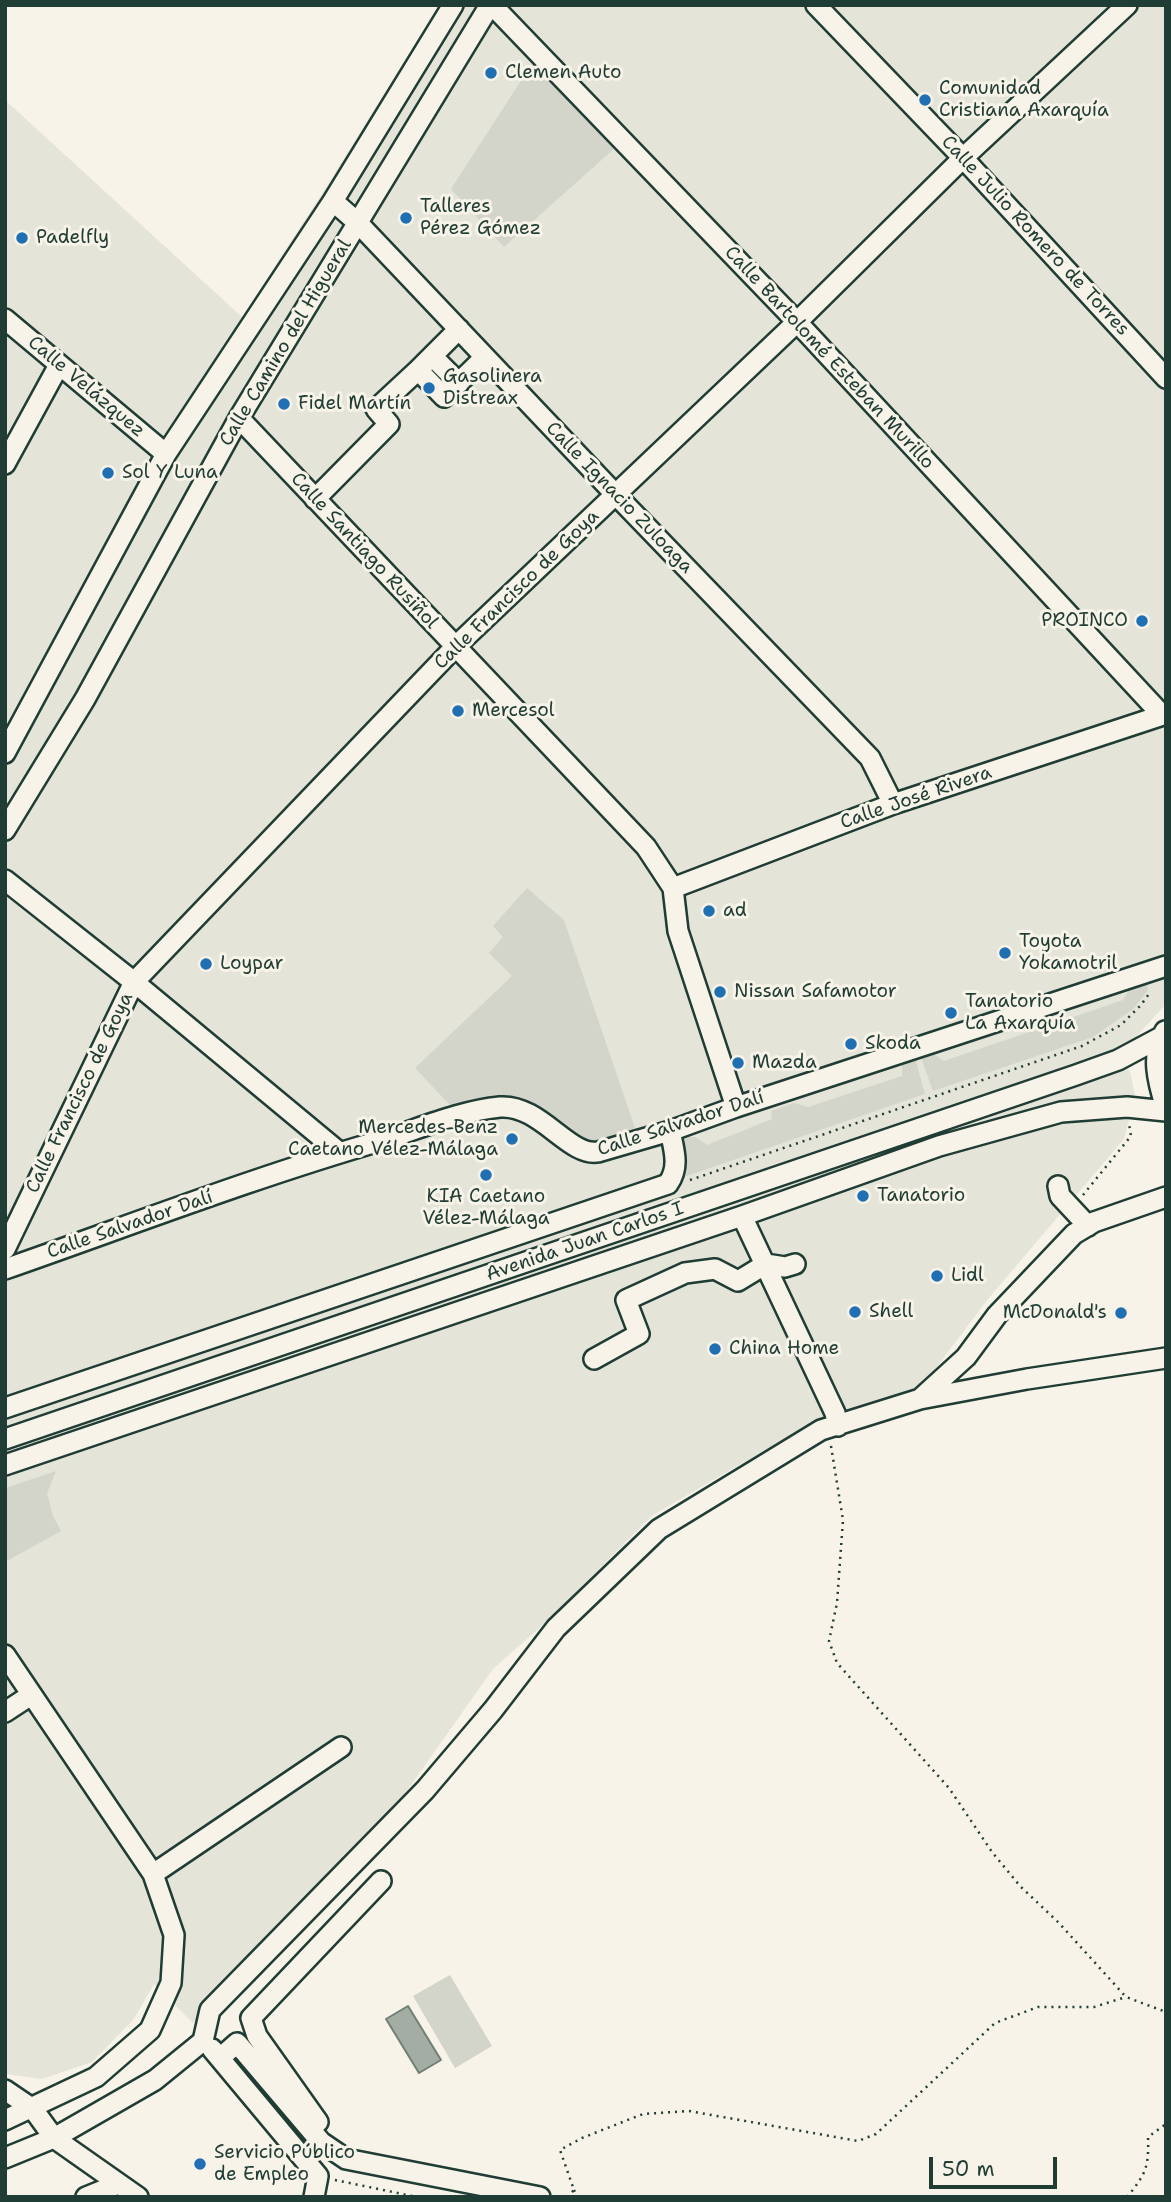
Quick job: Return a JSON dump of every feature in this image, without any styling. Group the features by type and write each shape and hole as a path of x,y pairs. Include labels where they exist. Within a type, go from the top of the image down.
{"street":[{"name":"Calle Camino del Higueral","path":"5,753 166,454 333,201 453,5"},
{"name":"Calle Camino del Higueral","path":"5,830 85,699 239,418 491,5"},
{"name":"Calle Bartolomé Esteban Murillo","path":"491,5 797,322 1164,715"},
{"name":"Calle Julio Romero de Torres","path":"816,5 963,158 1166,378"},
{"name":"Calle Francisco de Goya","path":"5,1249 134,982 455,647 797,322 963,158 1127,5"},
{"name":"Calle Ignacio Zuloaga","path":"333,201 358,223 870,758 893,804"},
{"name":"Calle Velázquez","path":"5,319 166,454"},
{"path":"315,499 389,424 376,409 459,329"},
{"path":"432,356 458,383"},
{"path":"418,370 444,397 485,357"},
{"path":"5,464 59,365"},
{"name":"Calle Santiago Rusiñol","path":"239,418 646,848 673,888 678,932 736,1107"},
{"name":"Calle José Rivera","path":"673,888 893,804 1164,715"},
{"path":"5,880 134,982 339,1152"},
{"name":"Calle Salvador Dalí","path":"5,1269 339,1152 432,1123 503,1107 518,1108 543,1121 571,1149 589,1154 670,1131 736,1107 1163,974"},
{"path":"1163,1034 1157,1056 1156,1075 1166,1109"},
{"name":"Avenida Juan Carlos I","path":"5,1439 1076,1075 1118,1060 1163,1034"},
{"name":"Avenida Juan Carlos I","path":"5,1465 742,1216 939,1146 1061,1112 1127,1107 1166,1109"},
{"path":"5,1408 668,1184 676,1159 670,1131"},
{"path":"1058,1186 1060,1196 1088,1226"},
{"path":"920,1399 967,1357 997,1315 1074,1234 1088,1226 1166,1197"},
{"path":"1126,1212 1166,1213"},
{"path":"742,1216 835,1413 838,1426"},
{"path":"594,1359 639,1334 626,1300 685,1273 715,1269 738,1281 766,1265 785,1267 795,1264"},
{"path":"5,2158 54,2138 155,2080 203,2041 210,2010 425,1790 493,1710 556,1628 659,1529 821,1430 920,1399 1027,1379 1166,1358"},
{"path":"5,1655 153,1874 174,1935 171,1983 150,2030 96,2077 5,2120"},
{"path":"5,1712 31,1695"},
{"path":"153,1874 341,1747"},
{"path":"346,2160 257,2036 251,2018 381,1881"},
{"path":"203,2041 318,2176 314,2197"},
{"path":"220,2058 237,2043 321,2142 346,2160 540,2197"},
{"path":"5,2090 33,2109 54,2138 138,2197"},
{"path":"86,2197 118,2184"}],"path":[{"path":"820,1135 1090,1042 1121,1025 1141,1006 1163,974"},
{"path":"838,1426 829,1437 843,1520 837,1603 829,1641 837,1663 949,1788 992,1852 1020,1886 1059,1923 1126,1997 1166,2012"},
{"path":"577,2197 560,2150 582,2138 643,2114 689,2111 858,2141 876,2134 995,2023 1038,2007 1094,2007 1126,1997"},
{"path":"1127,2197 1143,2178 1149,2157 1148,2137 1166,2124"},
{"path":"318,2176 417,2197"},
{"path":"567,2197 574,2190"}],"shaded area":[{"path":"439,5 1166,5 1166,1004 1134,1039 1119,1050 1131,1075 1135,1097 1124,1139 988,1299 920,1389 835,1413 808,1425 653,1515 546,1622 493,1669 399,1802 193,2023 154,1984 134,2019 92,2062 42,2079 5,2074 5,100 242,317"},
{"path":"534,64 615,148 504,247 451,189"},
{"path":"527,888 564,920 635,1128 593,1145 532,1102 496,1095 450,1105 415,1068 512,976 489,953 503,937 493,926"},
{"path":"1147,983 1148,990 1133,1009 1093,1037 933,1091 921,1058 932,1053 944,1061 1123,1000 1130,988"},
{"path":"915,1058 925,1094 678,1179 681,1144 686,1137 695,1137 707,1145 772,1119 771,1111 794,1103 808,1107 902,1076 902,1063"},
{"path":"56,1471 47,1493 53,1516 61,1531 5,1562 5,1488"},
{"path":"450,1975 492,2046 455,2068 413,1996"},
{"path":"408,2006 441,2060 419,2073 386,2019"}],"place":[{"name":"Clemen Auto","path":"491,73"},
{"name":"Comunidad Cristiana Axarquía","path":"925,100"},
{"name":"Talleres Pérez Gómez","path":"406,218"},
{"name":"Padelfly","path":"22,238"},
{"name":"Gasolinera Distreax","path":"429,388"},
{"name":"Fidel Martín","path":"284,404"},
{"name":"Sol Y Luna","path":"108,473"},
{"name":"PROINCO","path":"1142,621"},
{"name":"Mercesol","path":"458,711"},
{"name":"ad","path":"709,911"},
{"name":"Toyota Yokamotril","path":"1005,953"},
{"name":"Loypar","path":"206,964"},
{"name":"Nissan Safamotor","path":"720,992"},
{"name":"Tanatorio La Axarquía","path":"951,1013"},
{"name":"Skoda","path":"851,1044"},
{"name":"Mazda","path":"738,1063"},
{"name":"Mercedes-Benz Caetano Vélez-Málaga","path":"512,1139"},
{"name":"KIA Caetano Vélez-Málaga","path":"486,1175"},
{"name":"Tanatorio","path":"863,1196"},
{"name":"Lidl","path":"937,1276"},
{"name":"Shell","path":"855,1312"},
{"name":"McDonald's","path":"1121,1313"},
{"name":"China Home","path":"715,1349"},
{"name":"Servicio Público de Empleo","path":"200,2164"}]}
